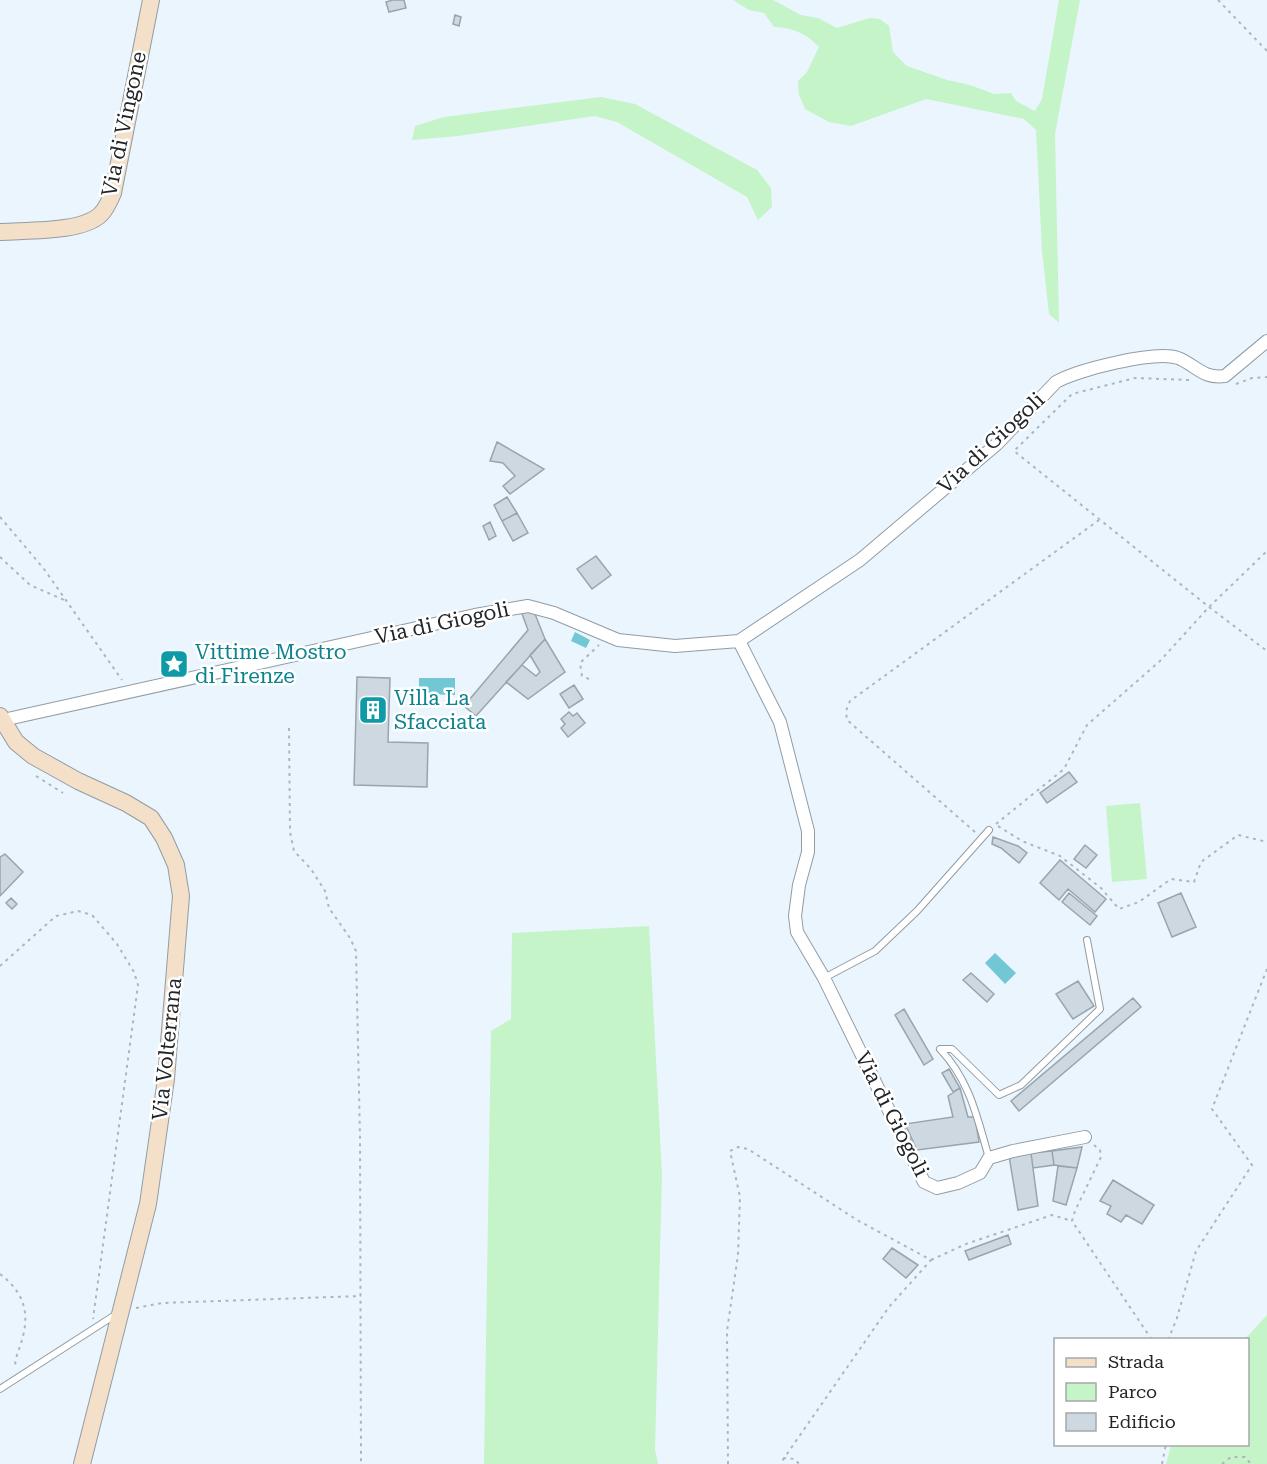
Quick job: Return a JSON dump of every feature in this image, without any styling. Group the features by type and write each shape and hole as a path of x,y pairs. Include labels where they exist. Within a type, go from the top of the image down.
{"main road":[{"name":"Via di Vingone","path":"0,232 69,227 90,223 102,213 113,193 151,0"},
{"name":"Via Volterrana","path":"1,718 16,742 33,756 151,818 164,838 176,865 181,896 166,1079 148,1204 82,1464"}],"street":[{"name":"Via di Giogoli","path":"1,718 130,692 475,615 528,606 554,613 618,640 675,646 739,641 860,560 997,444 1056,382 1097,367 1154,357 1178,358 1201,373 1218,377 1225,376 1267,341"},
{"name":"Via di Giogoli","path":"739,641 780,722 808,831 808,852 799,885 795,916 797,932 824,978 924,1182 937,1188 958,1183 980,1173 990,1158 1013,1151 1085,1137"}],"lane":[{"path":"824,978 875,951 917,911 989,830"},
{"path":"990,1158 973,1102 955,1066 940,1049 952,1049 999,1095 1021,1085 1100,1009 1087,940"},
{"path":"0,1389 121,1312"}],"path":[{"path":"1218,0 1267,51"},
{"path":"1235,384 1252,378 1267,377"},
{"path":"1196,382 1185,378 1135,378 1072,393 1014,452 1267,651"},
{"path":"0,517 44,569 130,692"},
{"path":"982,838 847,720 846,711 850,701 1099,520"},
{"path":"989,830 1064,769 1087,725 1160,661 1209,606 1267,551"},
{"path":"0,557 30,585 66,601"},
{"path":"589,679 582,676 580,663 598,645 604,634"},
{"path":"288,728 290,832 294,851 311,869 325,891 329,908 350,938 356,951 360,1138 361,1464"},
{"path":"996,824 1022,841 1060,856 1101,888 1119,909 1139,902 1171,879 1194,882 1201,862 1238,835 1267,842"},
{"path":"0,966 56,916 78,911 92,915 117,944 134,972 138,984 91,1331"},
{"path":"1169,1338 1177,1318 1196,1251 1252,1164 1212,1109 1267,969"},
{"path":"1072,1221 1075,1210 1101,1157 1100,1150 1085,1137"},
{"path":"728,1464 726,1331 738,1255 740,1197 730,1151 738,1146 748,1149 857,1220 931,1260"},
{"path":"780,1464 889,1307 931,1260 966,1244 1052,1215 1072,1221 1151,1338"},
{"path":"0,1274 19,1291 24,1303 23,1335 15,1363 26,1372"},
{"path":"121,1312 162,1303 361,1296"},
{"path":"1162,1464 1166,1446"},
{"path":"1222,1464 1231,1457 1245,1457 1251,1464"},
{"path":"783,1458 795,1459 799,1464"}],"green space":[{"path":"733,0 773,0 801,15 818,18 837,28 870,18 880,19 889,26 893,52 907,66 994,94 1011,93 1016,101 1035,111 1042,99 1059,0 1080,0 1055,134 1059,323 1049,314 1042,251 1036,130 1024,119 926,99 851,126 829,122 805,109 799,95 798,81 807,72 819,47 799,32 774,27 764,13 749,10"},
{"path":"601,97 635,104 757,170 771,188 772,207 758,220 747,197 617,122 595,116 458,136 412,140 415,126 444,117"},
{"path":"1140,803 1147,879 1112,882 1106,806"},
{"path":"649,926 662,1174 655,1450 658,1464 484,1464 491,1031 511,1019 512,933"},
{"path":"1267,1315 1267,1464 1166,1464 1171,1446 1249,1446 1249,1338 1246,1338"}],"water":[{"path":"575,632 590,640 586,648 571,641"},
{"path":"419,678 455,678 455,695 419,694"},
{"path":"995,953 1016,973 1005,984 985,963"}],"building":[{"path":"404,0 406,8 389,12 386,2"},
{"path":"455,15 461,17 459,26 453,24"},
{"path":"497,442 544,469 510,494 503,486 515,476 503,463 490,461"},
{"path":"507,497 517,513 502,521 494,505"},
{"path":"517,513 528,533 513,541 502,521"},
{"path":"490,522 496,536 489,540 483,526"},
{"path":"596,556 611,575 592,589 577,569"},
{"path":"533,609 545,639 476,716 464,706 528,630 521,611"},
{"path":"545,639 565,672 528,699 506,682 522,665 536,676 540,672 530,655"},
{"name":"Villa La Sfacciata","path":"357,677 390,678 388,742 428,743 427,787 354,785"},
{"path":"574,685 583,699 569,708 560,694"},
{"path":"569,712 573,716 577,713 585,723 568,737 561,728 565,724 561,719"},
{"path":"1069,772 1077,782 1047,803 1040,793"},
{"path":"993,837 1018,846 1027,853 1019,863 1001,848 992,844"},
{"path":"1085,845 1097,855 1086,868 1074,859"},
{"path":"5,854 23,872 0,896 0,857"},
{"path":"1060,860 1106,899 1095,912 1068,889 1059,900 1040,883"},
{"path":"1069,893 1097,916 1090,925 1062,902"},
{"path":"1181,893 1196,927 1172,937 1158,903"},
{"path":"11,898 17,904 12,909 6,903"},
{"path":"971,973 994,994 987,1002 963,980"},
{"path":"1078,981 1094,1006 1073,1019 1056,994"},
{"path":"1133,998 1141,1007 1019,1111 1011,1101"},
{"path":"904,1009 933,1059 924,1065 895,1015"},
{"path":"949,1069 960,1088 953,1092 942,1073"},
{"path":"960,1088 968,1117 975,1117 979,1142 917,1150 905,1124 953,1117 948,1096"},
{"path":"1082,1147 1077,1168 1054,1165 1052,1151"},
{"path":"1052,1151 1054,1165 1033,1168 1031,1153"},
{"path":"1031,1153 1038,1206 1018,1210 1009,1156"},
{"path":"1058,1166 1077,1168 1066,1205 1053,1201"},
{"path":"1113,1180 1154,1205 1142,1224 1126,1215 1121,1222 1107,1214 1111,1206 1100,1201"},
{"path":"1008,1235 1011,1244 969,1260 965,1251"},
{"path":"892,1248 918,1265 906,1278 883,1259"}],"place":[{"name":"Vittime Mostro di Firenze","path":"174,664"},
{"name":"Villa La Sfacciata","path":"373,710"}]}
